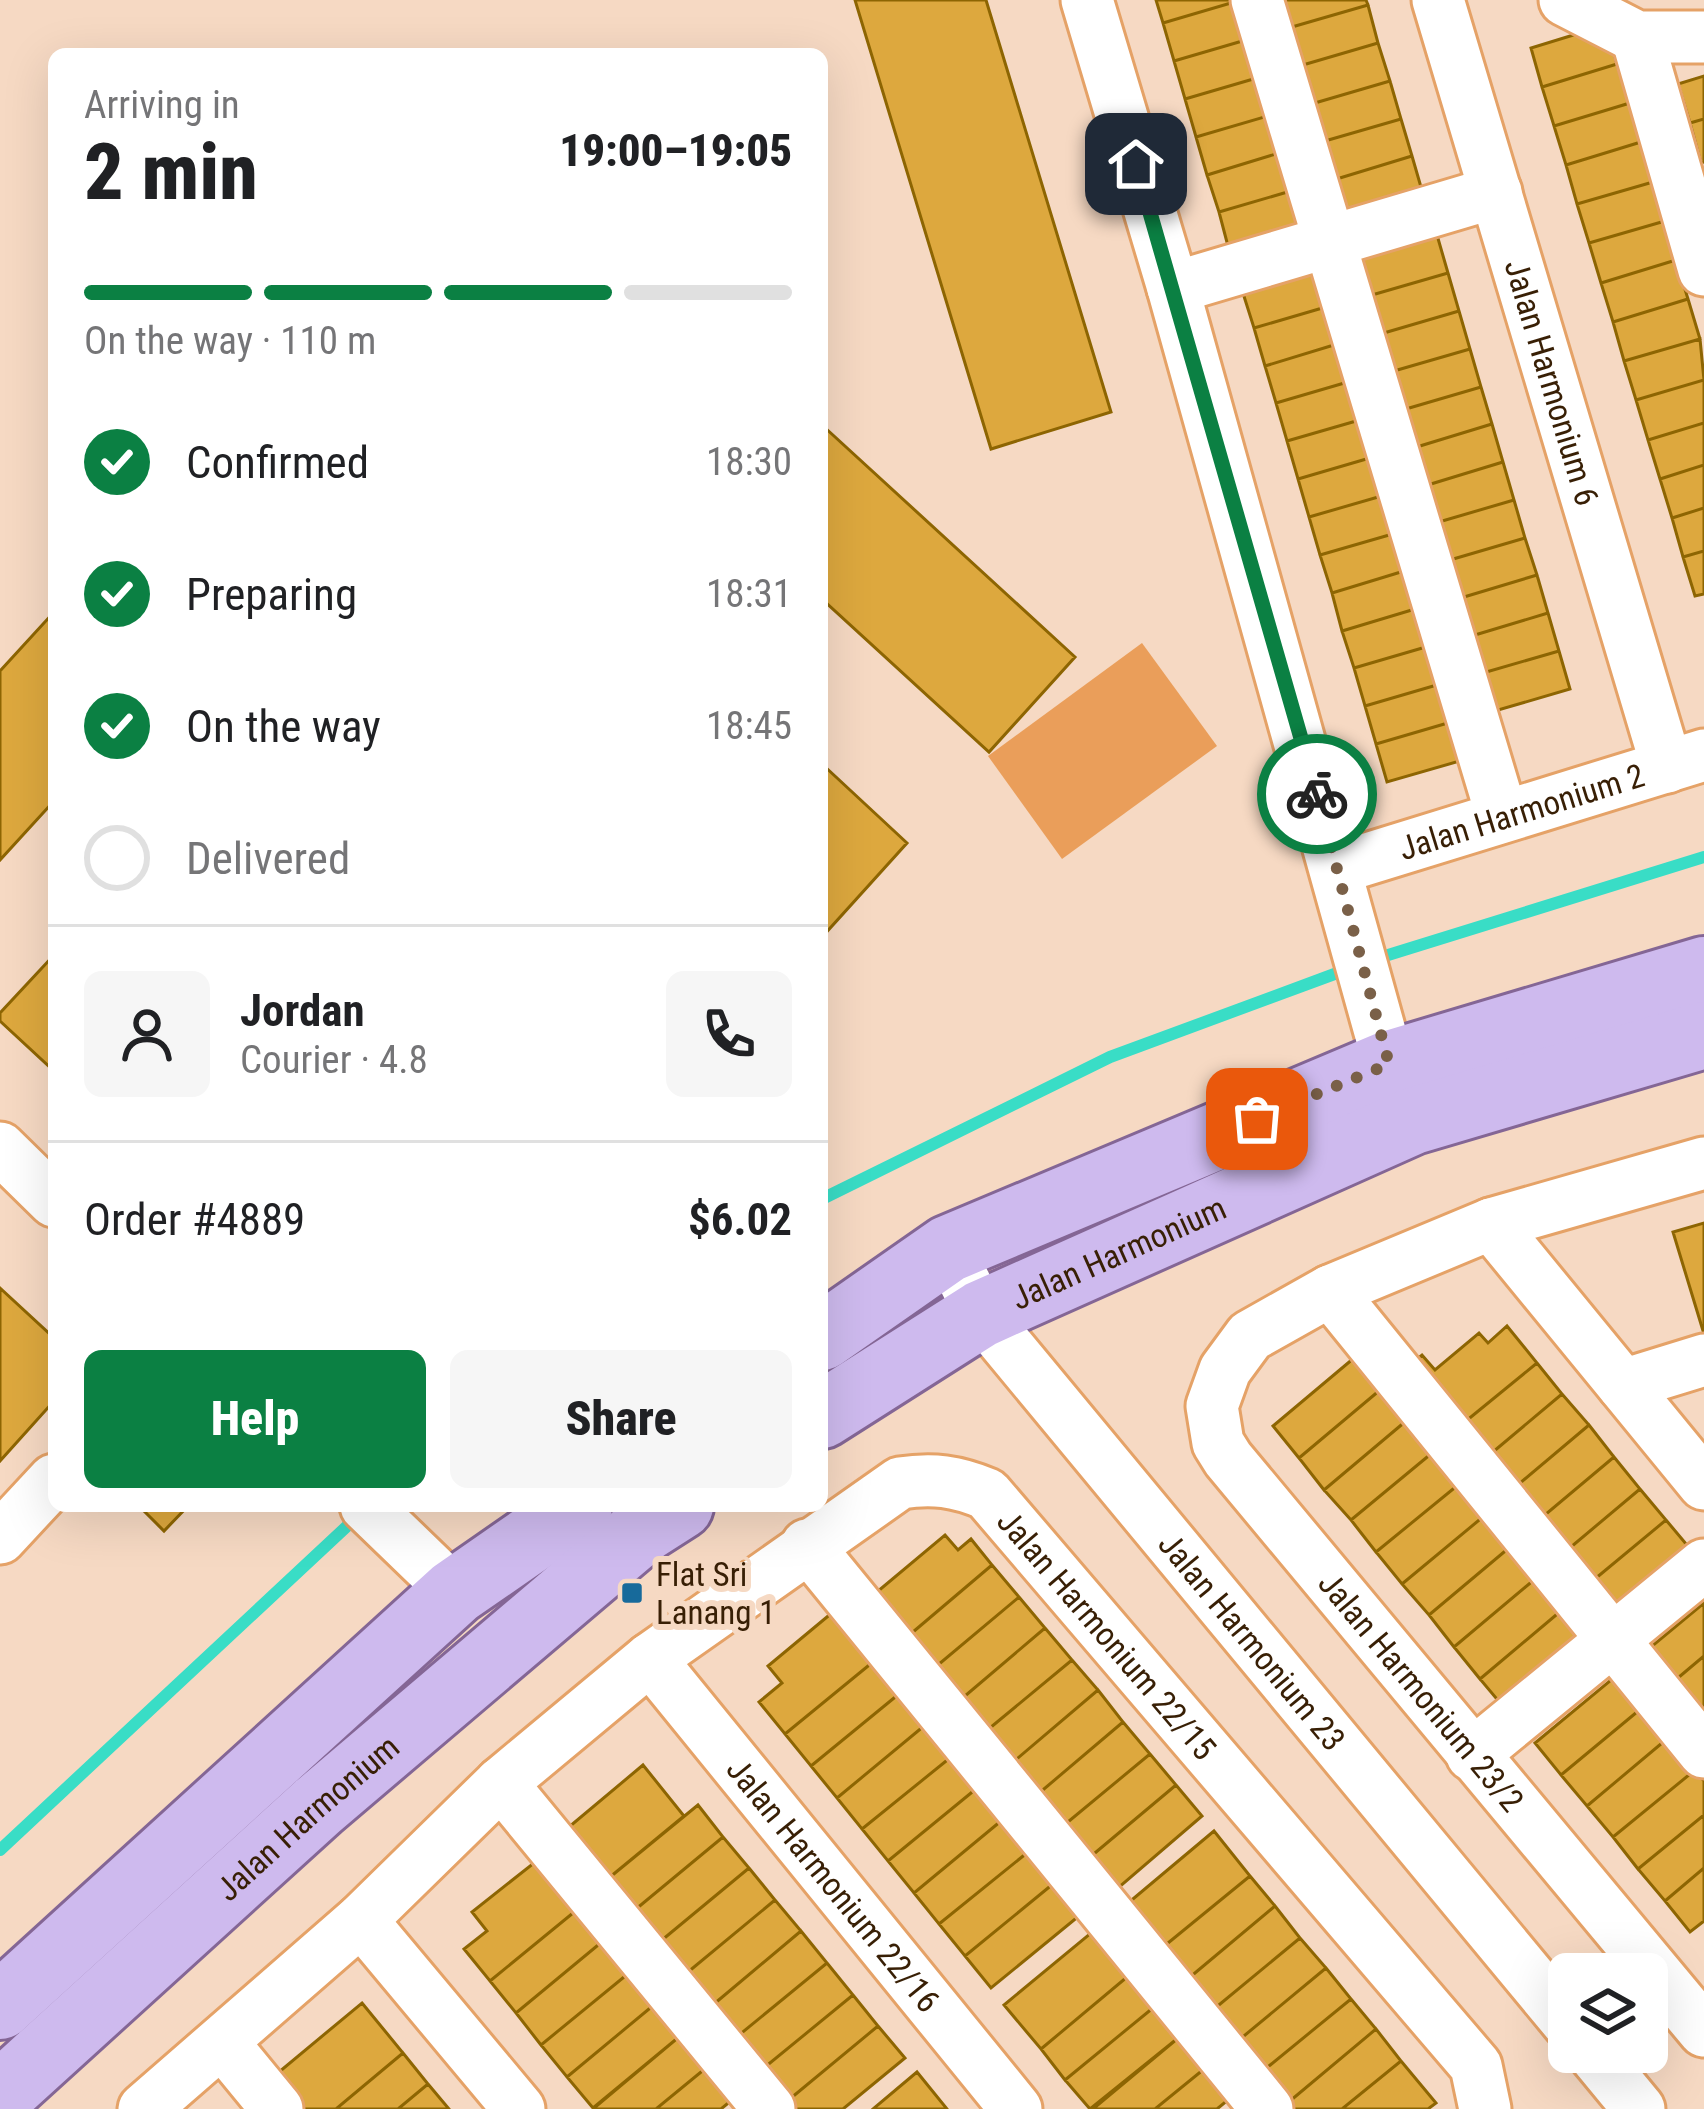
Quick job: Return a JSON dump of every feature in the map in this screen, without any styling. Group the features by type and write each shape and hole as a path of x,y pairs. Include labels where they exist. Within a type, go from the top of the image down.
{"main road":[{"name":"Jalan Harmonium","path":"828,1333 948,1249 1389,1064 1704,970"},
{"name":"Jalan Harmonium","path":"828,1411 981,1314 1413,1121 1704,1035"},
{"name":"Jalan Harmonium","path":"0,2006 455,1592 570,1512"},
{"name":"Jalan Harmonium","path":"0,2095 318,1806 644,1529 671,1512"}],"street":[{"path":"1087,0 1338,868 1389,1064"},
{"path":"1257,0 1502,816"},
{"name":"Jalan Harmonium 6","path":"1438,0 1496,192 1686,761"},
{"path":"1565,0 1637,37 1704,37"},
{"path":"1637,37 1704,270"},
{"path":"1173,288 1496,192"},
{"name":"Jalan Harmonium 2","path":"1338,868 1686,761"},
{"path":"0,1148 48,1195"},
{"path":"1704,1163 1492,1224 1330,1291 1704,1752"},
{"path":"1492,1224 1704,1484"},
{"name":"Jalan Harmonium 23","path":"948,1249 981,1314 1548,1999"},
{"name":"Jalan Harmonium 23/2","path":"1330,1291 1250,1336 1216,1387 1212,1425 1218,1443 1704,2031"},
{"path":"1623,1385 1704,1360"},
{"name":"Jalan Harmonium 22/15","path":"144,2109 361,1920 501,1783 650,1659 900,1483 925,1479 957,1481 987,1494 1476,2066 1486,2096 1485,2109"},
{"path":"0,1538 48,1486"},
{"path":"372,1512 455,1592"},
{"path":"806,1546 1267,2109"},
{"path":"1472,1755 1704,1565"},
{"name":"Jalan Harmonium 22/16","path":"650,1659 1016,2109"},
{"path":"501,1783 769,2109"},
{"path":"361,1920 519,2109"},
{"path":"222,2042 277,2109"},
{"path":"1610,2073 1640,2109"}],"shaded area":[{"path":"1142,643 1217,746 1062,859 988,756"}],"building":[{"path":"855,0 986,0 1111,412 991,449"},
{"path":"1156,0 1241,0 1163,23"},
{"path":"1241,0 1256,37 1174,61 1163,23"},
{"path":"1277,0 1366,0 1368,5 1285,29"},
{"path":"1368,5 1378,43 1296,67 1285,29"},
{"path":"1606,25 1617,64 1542,87 1531,48"},
{"path":"1256,37 1267,75 1185,99 1174,61"},
{"path":"1378,43 1390,81 1308,105 1296,67"},
{"path":"1617,64 1630,103 1554,126 1542,87"},
{"path":"1267,75 1278,113 1196,137 1185,99"},
{"path":"1704,76 1704,119 1690,123 1678,84"},
{"path":"1390,81 1401,119 1318,143 1308,105"},
{"path":"1630,103 1641,142 1566,165 1554,126"},
{"path":"1278,113 1289,150 1207,175 1196,137"},
{"path":"1401,119 1412,156 1330,181 1318,143"},
{"path":"1704,119 1704,162 1701,163 1690,123"},
{"path":"1641,142 1653,182 1577,204 1566,165"},
{"path":"1289,150 1301,188 1219,212 1207,175"},
{"path":"1412,156 1423,194 1340,219 1330,181"},
{"path":"1653,182 1665,221 1589,243 1577,204"},
{"path":"1301,188 1311,225 1229,250 1219,212"},
{"path":"1665,221 1676,260 1601,283 1589,243"},
{"path":"1437,235 1448,273 1365,297 1354,259"},
{"path":"1676,260 1688,299 1613,322 1601,283"},
{"path":"1325,266 1336,304 1254,328 1242,290"},
{"path":"1448,273 1459,311 1377,335 1365,297"},
{"path":"1688,299 1700,339 1624,361 1613,322"},
{"path":"1336,304 1347,341 1265,366 1254,328"},
{"path":"1459,311 1470,349 1387,373 1377,335"},
{"path":"1700,339 1704,380 1636,400 1624,361"},
{"path":"1347,341 1358,379 1276,403 1265,366"},
{"path":"1470,349 1481,387 1399,411 1387,373"},
{"path":"1358,379 1370,417 1287,441 1276,403"},
{"path":"1704,380 1704,423 1648,440 1636,400"},
{"path":"1481,387 1492,424 1410,449 1399,411"},
{"path":"1370,417 1380,455 1298,479 1287,441"},
{"path":"1704,423 1704,465 1660,479 1648,440"},
{"path":"1492,424 1503,462 1421,487 1410,449"},
{"path":"828,431 1075,657 989,752 828,604"},
{"path":"1380,455 1392,493 1309,517 1298,479"},
{"path":"1503,462 1514,500 1432,524 1421,487"},
{"path":"1704,465 1704,508 1672,518 1660,479"},
{"path":"1392,493 1403,531 1320,555 1309,517"},
{"path":"1514,500 1525,538 1443,562 1432,524"},
{"path":"1704,508 1704,551 1683,557 1672,518"},
{"path":"1403,531 1414,568 1332,593 1320,555"},
{"path":"1525,538 1537,575 1454,600 1443,562"},
{"path":"1704,551 1704,594 1695,596 1683,557"},
{"path":"1414,568 1425,606 1342,631 1332,593"},
{"path":"1537,575 1548,613 1465,638 1454,600"},
{"path":"1425,606 1436,644 1354,668 1342,631"},
{"path":"1548,613 1559,651 1476,675 1465,638"},
{"path":"48,619 48,808 0,860 0,671"},
{"path":"1436,644 1447,682 1365,706 1354,668"},
{"path":"1559,651 1570,689 1488,713 1476,675"},
{"path":"1447,682 1458,720 1376,744 1365,706"},
{"path":"1458,720 1470,758 1387,782 1376,744"},
{"path":"828,770 907,843 828,930"},
{"path":"48,961 48,1065 0,1021 0,1013"},
{"path":"1704,1223 1704,1334 1673,1232"},
{"path":"0,1288 48,1332 48,1408 0,1461"},
{"path":"1507,1326 1537,1363 1455,1430 1405,1369 1422,1355 1435,1370 1479,1333 1488,1343"},
{"path":"1354,1358 1380,1390 1299,1458 1273,1426"},
{"path":"1537,1363 1562,1394 1481,1462 1455,1430"},
{"path":"1380,1390 1406,1421 1324,1490 1299,1458"},
{"path":"1562,1394 1589,1425 1507,1494 1481,1462"},
{"path":"1406,1421 1432,1453 1351,1520 1324,1490"},
{"path":"1589,1425 1614,1457 1533,1525 1507,1494"},
{"path":"1432,1453 1458,1485 1376,1552 1351,1520"},
{"path":"1614,1457 1640,1489 1559,1557 1533,1525"},
{"path":"1458,1485 1484,1516 1402,1584 1376,1552"},
{"path":"1640,1489 1666,1520 1584,1588 1559,1557"},
{"path":"145,1512 182,1512 164,1531"},
{"path":"1484,1516 1510,1547 1429,1615 1402,1584"},
{"path":"1666,1520 1692,1551 1610,1619 1584,1588"},
{"path":"945,1535 958,1550 971,1539 992,1565 900,1643 865,1602"},
{"path":"1510,1547 1535,1579 1454,1647 1429,1615"},
{"path":"992,1565 1019,1597 926,1675 900,1643"},
{"path":"1535,1579 1562,1610 1480,1679 1454,1647"},
{"path":"1019,1597 1045,1628 952,1707 926,1675"},
{"path":"1704,1603 1704,1656 1666,1688 1640,1656"},
{"path":"839,1607 879,1657 785,1734 759,1702 782,1683 768,1666"},
{"path":"1562,1610 1587,1641 1506,1710 1480,1679"},
{"path":"1045,1628 1072,1660 979,1737 952,1707"},
{"path":"1704,1656 1704,1710 1692,1720 1666,1688"},
{"path":"879,1657 905,1689 811,1766 785,1734"},
{"path":"1072,1660 1098,1690 1005,1769 979,1737"},
{"path":"1617,1675 1643,1707 1561,1775 1535,1743"},
{"path":"905,1689 930,1721 837,1798 811,1766"},
{"path":"1098,1690 1123,1722 1031,1800 1005,1769"},
{"path":"1643,1707 1668,1738 1587,1806 1561,1775"},
{"path":"930,1721 956,1753 862,1829 837,1798"},
{"path":"1123,1722 1150,1754 1057,1831 1031,1800"},
{"path":"1668,1738 1695,1770 1613,1837 1587,1806"},
{"path":"956,1753 982,1784 888,1861 862,1829"},
{"path":"1150,1754 1176,1785 1083,1863 1057,1831"},
{"path":"643,1765 684,1816 604,1882 563,1832"},
{"path":"1695,1770 1704,1781 1704,1815 1638,1869 1613,1837"},
{"path":"982,1784 1007,1816 914,1893 888,1861"},
{"path":"1176,1785 1202,1816 1110,1895 1083,1863"},
{"path":"698,1805 723,1837 630,1914 604,1882"},
{"path":"1704,1815 1704,1868 1665,1901 1638,1869"},
{"path":"1007,1816 1033,1848 939,1924 914,1893"},
{"path":"1214,1831 1250,1876 1157,1952 1121,1909"},
{"path":"723,1837 749,1868 656,1945 630,1914"},
{"path":"1033,1848 1059,1879 965,1956 939,1924"},
{"path":"544,1855 584,1904 490,1981 464,1949 487,1931 472,1912"},
{"path":"749,1868 775,1900 682,1977 656,1945"},
{"path":"1704,1868 1704,1921 1690,1932 1665,1901"},
{"path":"1250,1876 1275,1906 1183,1983 1157,1952"},
{"path":"1059,1879 1085,1911 991,1988 965,1956"},
{"path":"775,1900 801,1931 708,2009 682,1977"},
{"path":"584,1904 609,1936 516,2013 490,1981"},
{"path":"1275,1906 1300,1938 1208,2014 1183,1983"},
{"path":"1097,1928 1133,1972 1041,2049 1004,2005"},
{"path":"801,1931 827,1963 733,2040 708,2009"},
{"path":"609,1936 635,1968 541,2045 516,2013"},
{"path":"1300,1938 1326,1968 1233,2045 1208,2014"},
{"path":"827,1963 853,1995 759,2072 733,2040"},
{"path":"635,1968 661,1999 567,2077 541,2045"},
{"path":"1326,1968 1351,1999 1258,2075 1233,2045"},
{"path":"1133,1972 1159,2003 1065,2080 1041,2049"},
{"path":"853,1995 878,2026 785,2103 759,2072"},
{"path":"661,1999 686,2031 593,2108 567,2077"},
{"path":"1351,1999 1376,2029 1284,2106 1258,2075"},
{"path":"362,2003 403,2053 336,2109 299,2109 273,2077"},
{"path":"1159,2003 1183,2034 1090,2109 1065,2080"},
{"path":"878,2026 905,2058 843,2109 790,2109 785,2103"},
{"path":"1376,2029 1401,2061 1342,2109 1286,2109 1284,2106"},
{"path":"686,2031 712,2063 656,2109 593,2109"},
{"path":"1183,2034 1209,2065 1155,2109 1093,2109"},
{"path":"403,2053 428,2084 398,2109 336,2109"},
{"path":"1401,2061 1436,2103 1428,2109 1342,2109"},
{"path":"712,2063 738,2095 721,2109 656,2109"},
{"path":"1209,2065 1234,2095 1217,2109 1155,2109"},
{"path":"917,2072 947,2109 873,2109"},
{"path":"428,2084 449,2109 398,2109"}],"waterway":[{"path":"1372,960 1704,857"},
{"path":"828,1196 1110,1057 1348,969"},
{"path":"0,1850 359,1515"}],"way so far":[{"path":"1257,1119 1389,1064 1317,794"}],"place":[{"name":"Flat Sri Lanang 1","path":"632,1593"}],"route":[{"path":"1136,164 1317,794"}]}
